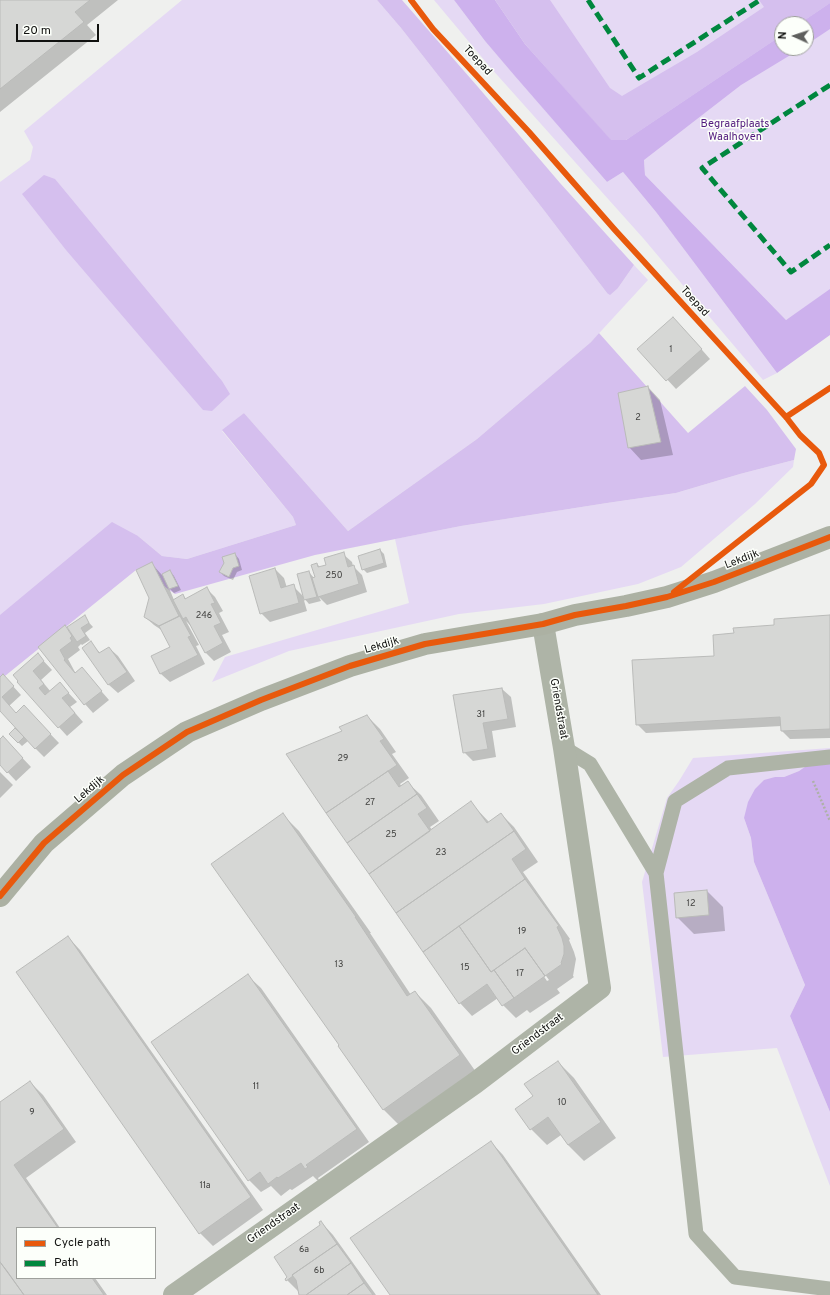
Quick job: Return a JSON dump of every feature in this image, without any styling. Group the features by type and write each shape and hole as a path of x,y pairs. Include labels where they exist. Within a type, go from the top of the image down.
{"street":[{"name":"Lekdijk","path":"0,896 44,843 123,775 187,732 261,700 350,666 425,644 543,624 575,615 667,597 714,582 830,537"},
{"name":"Griendstraat","path":"174,1295 475,1083 600,988 564,748 543,624"}],"lane":[{"path":"564,748 590,764 656,873"},
{"path":"830,757 728,768 675,801 656,873 696,1234 736,1277 830,1289"}],"path":[{"path":"804,759 830,821"}],"green space":[{"path":"182,0 377,0 401,28 607,293 618,288 634,265 648,280 591,342 477,439 348,531 244,413 222,431 293,517 296,525 187,559 162,556 138,536 0,620 0,182 30,160 33,147 24,131"},
{"path":"434,0 454,0 485,41 607,182 623,172 656,212 777,373 763,380 643,238 490,67"},
{"name":"Begraafplaats Waalhoven","path":"528,0 830,0 830,290 786,320 645,175 644,160"},
{"path":"794,460 793,467 755,504 681,567 638,584 544,604 459,614 289,651 212,682 225,657 409,603 395,539 461,526 676,493"},
{"path":"830,748 830,763 809,764 799,771 784,777 775,777 744,818 751,838 754,862 805,985 790,1016 830,1112 830,1186 777,1048 663,1057 642,882 667,798 693,758"}],"shaded area":[{"path":"377,0 402,0 560,183 634,265 618,288 610,295 401,28"},
{"path":"454,0 495,0 525,44 611,140 626,140 774,40 774,56 789,56 741,85 644,160 645,175 786,320 830,289 830,335 777,373 656,212 623,172 607,182 485,41"},
{"path":"495,0 550,0 610,88 622,96 697,52 764,7 759,0 830,0 830,3 811,16 774,16 774,40 626,140 610,140 525,44"},
{"path":"830,3 830,29 814,40 814,16 811,16"},
{"path":"44,175 55,179 222,381 230,394 212,411 203,410 66,250 22,194"},
{"path":"599,333 688,433 745,386 767,410 796,449 794,460 676,493 461,526 315,555 175,594 136,570 0,680 0,615 112,522 138,536 162,556 187,559 296,525 293,517 222,430 244,413 348,531 477,439 591,342"},
{"path":"830,763 830,1112 790,1016 805,985 754,862 751,838 744,818 748,802 755,789 764,780 775,777 784,777 799,771 809,764"}],"building":[{"path":"0,0 90,0 75,12 84,22 0,89"},
{"path":"673,317 702,349 666,381 637,349"},
{"path":"648,386 661,442 628,448 618,393"},
{"path":"380,549 384,563 362,570 358,556"},
{"path":"344,552 348,567 354,565 359,584 318,597 312,578 315,577 311,565 317,563 318,567 326,565 324,558"},
{"path":"235,553 239,566 233,568 229,577 219,572 224,563 222,557"},
{"path":"152,562 179,616 159,626 144,617 149,598 136,570"},
{"path":"275,568 281,588 294,584 299,603 260,614 249,576"},
{"path":"170,570 178,586 169,589 162,574"},
{"path":"309,571 317,597 304,600 297,574"},
{"path":"207,587 215,603 211,604 221,623 214,626 223,643 205,653 186,617 183,619 173,600 183,594 185,599"},
{"path":"85,615 89,623 81,628 86,636 77,642 67,627"},
{"path":"830,615 830,729 781,731 780,717 636,725 632,660 714,656 713,635 734,633 733,628 774,625 774,619"},
{"path":"180,616 191,636 188,637 198,655 160,674 151,656 170,647 159,626"},
{"path":"65,625 72,636 70,638 72,641 60,650 65,659 64,660 75,673 82,667 102,691 84,705 38,647"},
{"path":"91,641 99,653 109,647 127,672 108,685 82,648"},
{"path":"38,653 44,661 33,671 44,684 39,688 45,695 60,682 69,693 62,698 75,713 58,728 17,682 18,681 13,675"},
{"path":"3,674 14,686 2,697 16,713 24,705 51,734 35,749 0,711 0,677"},
{"path":"502,688 508,719 483,723 488,749 463,753 453,695"},
{"path":"367,715 384,739 380,741 397,765 326,813 286,754 342,731 339,727"},
{"path":"15,728 24,737 18,743 9,734"},
{"path":"3,736 23,758 7,773 0,765 0,739"},
{"path":"388,771 399,787 408,781 417,794 347,843 326,813"},
{"path":"417,794 427,808 418,814 430,831 369,874 347,843"},
{"path":"471,801 487,823 501,813 514,831 396,913 369,874"},
{"path":"283,813 356,917 407,996 415,991 460,1055 383,1110 211,864"},
{"path":"514,831 526,849 512,859 525,879 423,952 396,913"},
{"path":"525,879 559,926 557,927 564,946 562,964 545,976 525,948 491,972 459,926"},
{"path":"707,890 709,915 676,918 674,893"},
{"path":"459,926 491,972 494,970 514,998 502,1006 487,984 459,1004 423,952"},
{"path":"68,936 251,1197 199,1234 16,972"},
{"path":"525,948 545,976 514,998 494,970"},
{"path":"248,974 357,1129 306,1165 308,1167 305,1169 301,1163 268,1184 260,1172 248,1181 151,1042"},
{"path":"558,1061 601,1122 568,1145 548,1117 530,1130 515,1109 533,1096 524,1084"},
{"path":"30,1081 64,1129 14,1165 57,1227 16,1227 16,1279 93,1279 104,1295 24,1295 0,1262 0,1102"},
{"path":"491,1141 598,1295 390,1295 350,1238"},
{"path":"321,1221 337,1244 292,1275 293,1276 286,1281 285,1279 287,1277 274,1257 320,1225 319,1222"},
{"path":"337,1244 351,1263 306,1295 299,1295 296,1280 292,1275"},
{"path":"0,1262 7,1271 24,1295 0,1295"},
{"path":"351,1263 364,1283 347,1295 306,1295"},
{"path":"364,1283 373,1295 347,1295"}],"marked path":[{"path":"588,0 639,78 760,0"},
{"path":"830,85 702,168 791,272 830,245"}],"cycle path":[{"name":"Toepad","path":"411,0 433,29 529,132 615,230 786,417 800,435 819,453 824,465 811,484 674,592"},
{"path":"786,417 830,388"},
{"path":"0,896 44,843 123,775 187,732 261,700 350,666 425,644 543,624 575,615 667,597 714,582 830,537"}]}
